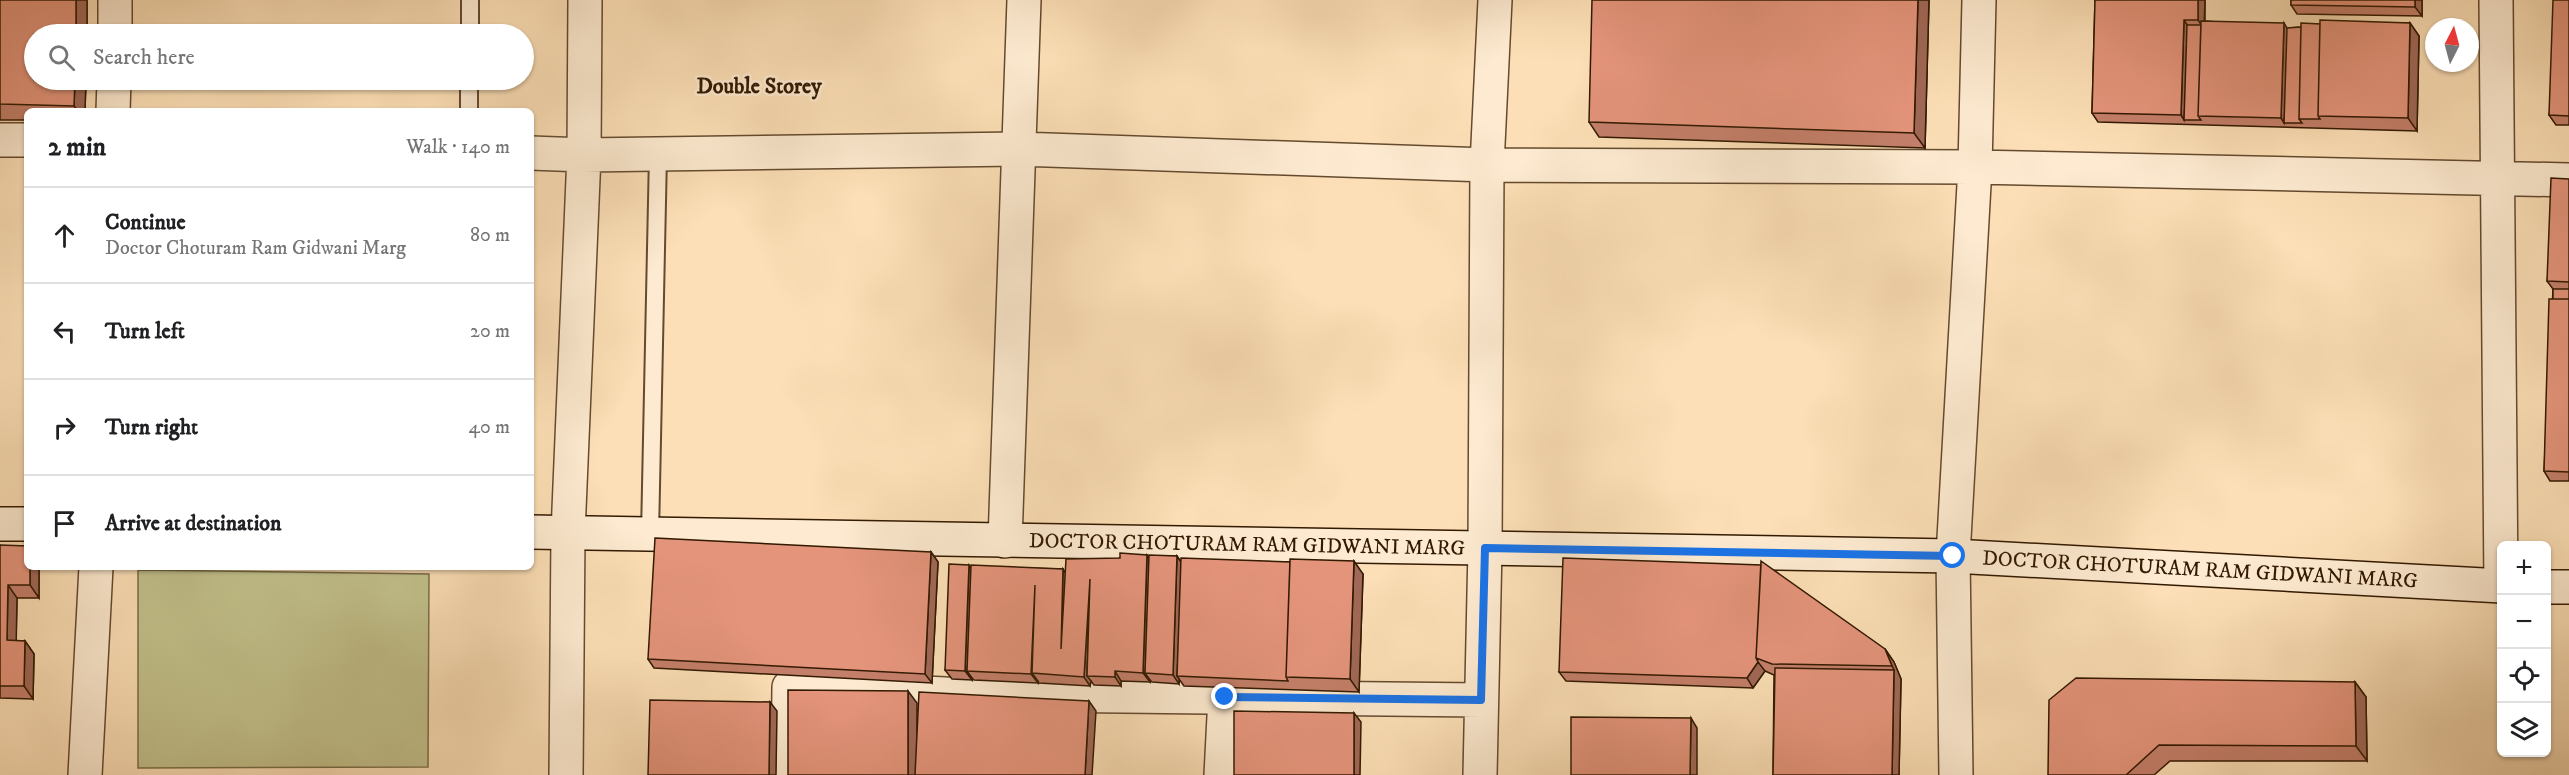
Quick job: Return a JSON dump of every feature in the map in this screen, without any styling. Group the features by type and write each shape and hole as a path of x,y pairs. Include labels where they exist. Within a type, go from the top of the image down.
{"street":[{"path":"115,24 116,0"},
{"path":"566,775 568,533 584,155 585,0"},
{"path":"1005,541 1024,0"},
{"path":"1480,775 1485,548 1487,165 1495,0"},
{"path":"1956,775 1953,556 1975,166 1979,0"},
{"path":"2496,0 2501,541"},
{"path":"114,90 114,108"},
{"path":"0,140 24,140"},
{"path":"534,153 584,155 1018,149 1487,165 1975,166 2569,180"},
{"path":"0,524 24,524"},
{"name":"DOCTOR CHOTURAM RAM GIDWANI MARG","path":"534,532 1953,556 2497,586"},
{"path":"85,775 96,570"},
{"path":"2551,587 2569,587"},
{"path":"788,775 789,687 946,693 1481,700"},
{"path":"1221,775 1225,697"}],"lane":[{"path":"470,0 470,24"},
{"path":"469,90 469,108"},
{"path":"650,534 658,154"}],"shaded area":[{"path":"138,570 429,574 428,767 138,768"}],"building":[{"path":"0,0 76,0 76,24 24,24 24,90 75,90 74,106 0,104"},
{"path":"1592,0 1918,0 1914,133 1589,122"},
{"path":"2095,0 2198,0 2198,20 2184,20 2181,115 2092,113"},
{"path":"2291,0 2415,0 2415,7 2291,5"},
{"path":"2553,0 2569,0 2569,116 2549,115"},
{"path":"2320,20 2410,23 2408,118 2318,116"},
{"path":"2201,21 2284,23 2281,118 2198,116"},
{"path":"2301,23 2320,24 2318,116 2320,119 2299,119"},
{"path":"2187,25 2201,25 2198,116 2201,120 2184,120"},
{"path":"2301,27 2299,119 2302,123 2284,123 2287,28"},
{"path":"2551,178 2569,179 2569,282 2547,281"},
{"path":"2553,289 2569,289 2569,299 2553,299"},
{"path":"2549,299 2569,299 2569,472 2544,471"},
{"path":"655,538 931,552 925,674 648,659"},
{"path":"0,545 24,546 24,570 30,570 30,585 8,585 7,640 25,641 24,686 0,686"},
{"path":"1120,553 1147,555 1143,673 1115,671 1115,677 1087,676 1090,579 1084,677 1032,673 1035,585 1031,674 967,671 971,565 1063,569 1061,649 1066,559 1120,558"},
{"path":"1149,555 1177,556 1173,675 1145,673"},
{"path":"1181,558 1290,562 1286,677 1288,681 1177,676"},
{"path":"1563,558 1761,565 1756,658 1758,662 1747,678 1559,672"},
{"path":"1290,559 1354,561 1350,679 1286,677"},
{"path":"1761,561 1885,649 1892,666 1772,664 1756,658"},
{"path":"949,564 969,565 965,671 945,670"},
{"path":"1775,668 1894,670 1892,775 1773,775"},
{"path":"2076,678 2355,682 2356,746 2159,745 2126,775 2048,775 2049,700"},
{"path":"788,690 908,691 908,775 788,775"},
{"path":"919,692 1089,701 1085,775 915,775"},
{"path":"650,700 770,702 769,775 648,775"},
{"path":"1234,711 1354,713 1354,775 1234,775"},
{"path":"1571,717 1691,718 1690,775 1571,775"}],"district":[{"name":"Double Storey","path":"759,86"}],"route":[{"path":"1225,697 1481,700 1485,548 1953,556"}]}
